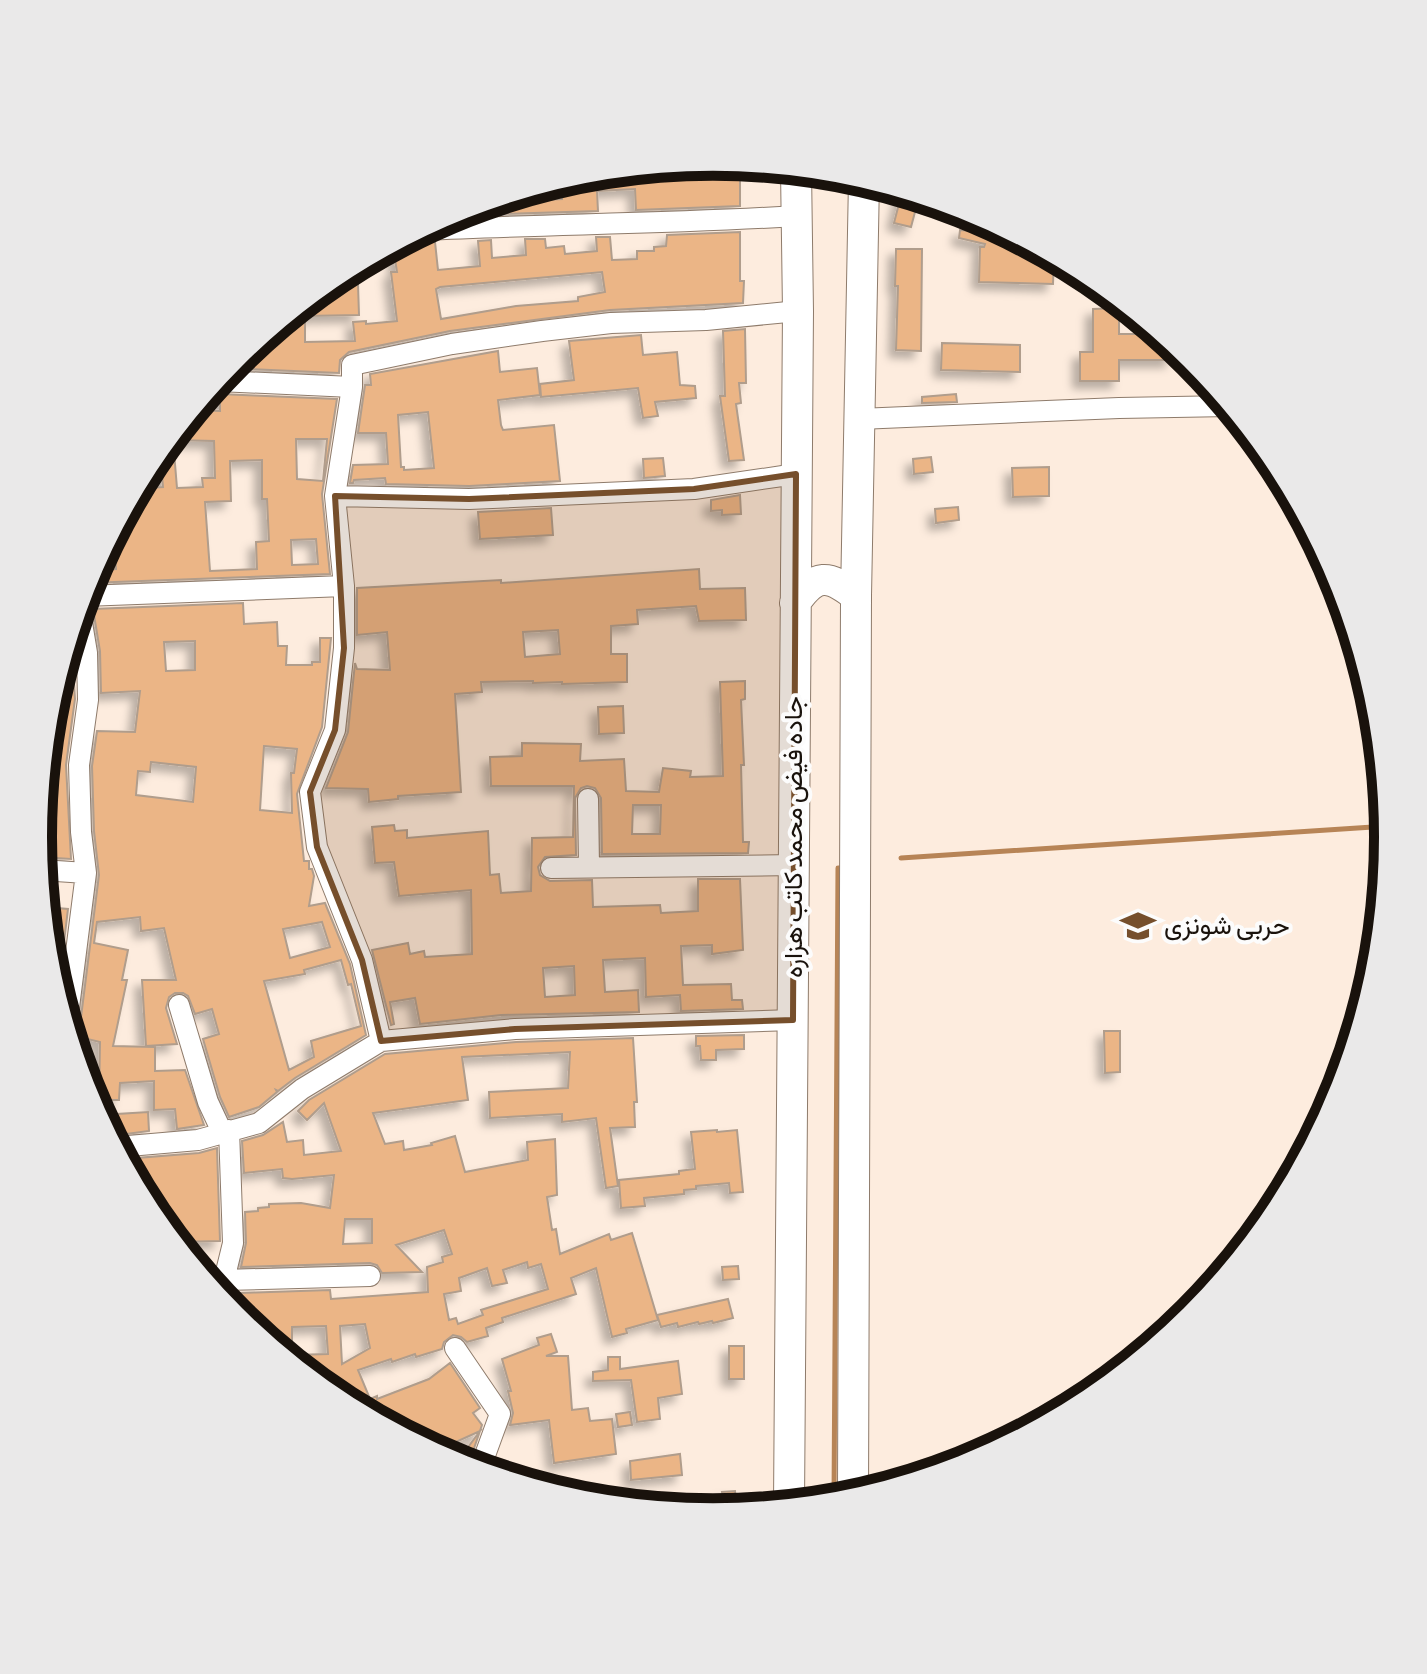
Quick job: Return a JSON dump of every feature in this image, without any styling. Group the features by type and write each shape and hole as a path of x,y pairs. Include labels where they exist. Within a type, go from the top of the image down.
{"main road":[{"name":"جاده فیض محمد کاتب هزاره","path":"789,1494 798,311 796,181"},
{"path":"853,1484 856,596 864,193"},
{"path":"795,603 806,588 819,580 836,580 856,596"}],"street":[{"path":"454,229 577,223 689,223 796,216"},
{"path":"381,1041 362,960 317,847 310,792 335,730 344,648 344,586 335,496 352,387 352,365 452,344 611,323 706,320 798,311"},
{"path":"234,382 352,387"},
{"path":"859,419 1216,407"},
{"path":"335,496 469,499 694,489 796,474"},
{"path":"98,595 344,586"},
{"path":"71,991 86,873 79,765 88,700 78,656"},
{"path":"588,799 589,867"},
{"path":"551,868 795,865"},
{"path":"53,871 86,873"},
{"path":"179,1005 208,1102 226,1131 233,1243 225,1283"},
{"path":"129,1146 198,1140 259,1123 302,1089 381,1041 515,1029 793,1020"},
{"path":"231,1289 370,1276"},
{"path":"455,1348 500,1414 484,1457"}],"highlighted area":[{"path":"796,474 793,1020 515,1029 381,1041 362,960 317,847 310,792 335,730 344,648 335,496 469,499 694,489"}],"building":[{"path":"740,177 740,206 636,210 635,189 597,191 598,211 498,214 535,200 562,199 561,193 627,181"},
{"path":"899,203 916,208 911,227 894,223"},
{"path":"960,230 979,232 1044,264 1054,270 1053,284 979,282 980,247 985,244 959,238"},
{"path":"740,232 743,303 610,310 450,331 349,352 340,360 339,373 246,369 305,317 305,342 355,341 353,322 397,321 391,272 397,272 395,258 425,242 435,242 438,270 480,266 478,241 491,240 492,258 526,255 525,239 545,239 546,248 564,246 565,254 597,251 596,237 610,237 612,260 637,259 637,251 654,251 654,247 666,246 667,235","holes":["602,272 605,292 578,297 578,301 516,306 441,319 436,289"]},
{"path":"896,249 922,249 921,351 896,350"},
{"path":"358,284 359,315 306,316 349,285"},
{"path":"1111,308 1119,314 1119,334 1143,334 1171,360 1119,360 1119,381 1080,381 1080,352 1093,352 1093,309"},
{"path":"745,329 746,383 739,383 741,403 736,404 744,460 729,461 720,396 725,396 723,331"},
{"path":"641,335 643,355 677,352 680,385 695,386 696,398 655,402 658,416 643,418 638,388 541,397 540,384 574,380 569,341"},
{"path":"942,343 1020,345 1020,372 941,370"},
{"path":"498,351 500,372 537,368 540,395 498,400 501,425 503,430 554,425 560,481 469,486 386,484 385,478 354,480 350,483 353,465 388,464 386,433 358,433 365,385 371,385 370,374","holes":["428,412 434,468 404,470 401,467 398,415"]},
{"path":"222,394 337,399 322,494 330,574 103,582 109,569 116,569 115,555 152,488 163,487 162,471 174,454 177,488 203,487 202,478 215,478 214,441 184,440 208,411 220,411","holes":["296,439 327,439 323,481 297,479","262,460 262,499 267,499 269,541 256,542 257,569 210,571 205,502 231,501 230,461","316,539 318,564 292,565 291,540"]},
{"path":"956,394 957,402 922,403 922,397"},
{"path":"931,457 933,472 914,474 913,459"},
{"path":"663,458 665,476 644,478 643,459"},
{"path":"1049,467 1049,496 1013,497 1012,468"},
{"path":"740,495 741,514 722,515 722,510 711,511 711,500"},
{"path":"958,507 959,520 936,523 935,509"},
{"path":"551,508 553,535 480,539 478,512"},
{"path":"699,569 700,589 745,588 746,620 699,621 696,606 637,610 638,624 611,626 611,654 627,654 627,682 481,682 482,692 455,694 461,792 398,796 398,799 369,802 368,789 326,788 348,732 355,663 357,669 390,670 387,632 357,635 357,588 501,580 501,583","holes":["558,630 560,654 525,657 523,632"]},
{"path":"243,603 244,624 277,622 278,646 287,646 286,665 320,662 320,638 331,638 322,727 297,794 304,861 309,861 309,869 312,869 314,876 309,906 325,903 350,964 366,1035 276,1090 259,1107 229,1117 203,1039 219,1034 212,1009 195,1014 188,996 175,993 169,997 166,1008 177,1044 146,1046 142,980 176,980 164,928 141,931 140,917 97,922 94,943 128,950 122,980 127,980 113,1046 155,1047 155,1071 185,1070 204,1125 177,1129 175,1109 154,1110 154,1081 120,1083 119,1100 106,1100 99,1083 100,1042 84,1038 80,1025 99,875 92,766 97,731 135,732 140,691 101,693 100,651 93,609","holes":["195,641 195,670 166,671 164,642","264,746 297,749 294,773 291,773 292,813 260,810","151,762 196,767 193,802 136,795 138,771 150,772","322,922 330,947 290,958 283,929","341,960 348,985 351,984 361,1026 311,1041 314,1057 289,1070 264,981 305,974 304,970"]},
{"path":"73,673 75,699 66,765 71,859 52,858 52,837 58,751"},
{"path":"745,681 745,699 741,700 744,765 741,765 743,842 749,842 748,853 602,854 601,798 595,788 587,786 581,788 575,798 576,855 545,857 538,867 540,875 550,881 592,880 593,907 660,905 661,913 698,911 698,879 740,879 743,950 712,954 712,945 681,946 683,985 731,984 732,1000 742,1000 743,1009 681,1011 680,995 646,997 645,958 603,960 605,992 638,990 639,1012 501,1015 420,1024 415,998 390,1002 394,1024 391,1025 372,950 408,943 410,954 424,951 425,957 472,954 471,890 399,896 394,862 375,863 372,827 394,825 395,831 407,830 407,838 488,831 490,875 499,874 501,893 531,891 532,838 573,837 574,786 491,786 490,757 522,756 522,743 581,744 580,761 624,759 626,791 659,792 663,768 691,771 690,777 723,776 720,682","holes":["633,805 661,805 660,834 632,834","574,966 575,995 545,997 543,968"]},
{"path":"623,706 624,733 599,734 598,707"},
{"path":"56,908 68,909 63,952"},
{"path":"1104,1031 1120,1031 1120,1072 1105,1073"},
{"path":"744,1035 744,1049 716,1050 716,1060 701,1060 696,1036"},
{"path":"633,1038 637,1102 634,1102 635,1127 610,1128 618,1186 606,1188 596,1118 562,1122 562,1114 490,1118 489,1092 568,1088 570,1052 462,1057 468,1100 373,1113 385,1144 403,1141 404,1150 432,1145 455,1136 465,1172 528,1160 527,1142 555,1139 557,1195 547,1197 552,1230 556,1229 560,1254 609,1234 611,1240 632,1233 658,1320 626,1329 627,1333 612,1337 596,1268 571,1278 576,1294 502,1318 503,1322 486,1328 488,1336 467,1342 453,1335 444,1342 442,1349 392,1362 391,1359 358,1370 370,1399 377,1396 377,1399 429,1379 450,1363 480,1408 473,1413 482,1425 480,1431 451,1444 421,1430 346,1387 302,1355 328,1354 326,1326 292,1327 292,1346 239,1298 239,1293 330,1290 331,1299 428,1292 427,1267 443,1262 442,1257 452,1254 444,1230 396,1245 422,1272 382,1273 377,1265 370,1263 241,1267 246,1243 245,1212 258,1211 258,1208 269,1207 269,1204 301,1203 330,1208 334,1175 292,1179 283,1178 282,1169 244,1173 242,1141 263,1135 283,1122 287,1142 303,1140 304,1155 341,1151 324,1103 307,1120 298,1111 309,1100 385,1054 516,1042","holes":["345,1219 372,1219 372,1243 343,1244","527,1262 528,1268 541,1264 548,1289 481,1310 483,1315 458,1324 456,1318 449,1320 444,1294 461,1291 459,1278 487,1268 492,1286 507,1283 503,1270","365,1324 370,1348 342,1364 340,1326"]},
{"path":"148,1112 149,1131 122,1134 117,1114"},
{"path":"737,1130 743,1192 730,1193 729,1183 696,1186 696,1189 684,1190 684,1194 644,1198 645,1206 621,1208 619,1180 679,1174 679,1171 695,1169 691,1132"},
{"path":"217,1148 220,1241 190,1242 163,1205 136,1158 199,1153"},
{"path":"738,1266 739,1279 723,1280 722,1267"},
{"path":"728,1299 733,1318 713,1323 698,1322 678,1327 677,1323 661,1327 657,1315"},
{"path":"551,1334 557,1352 546,1356 568,1356 572,1410 588,1408 590,1421 612,1419 616,1454 554,1463 549,1420 510,1425 513,1413 508,1391 511,1391 502,1359 539,1345 537,1338"},
{"path":"729,1346 744,1346 744,1379 729,1379"},
{"path":"608,1357 620,1357 620,1369 678,1361 682,1394 658,1398 660,1419 637,1422 631,1380 593,1381 593,1372 608,1370"},
{"path":"630,1412 632,1425 618,1427 616,1414"},
{"path":"480,1431 472,1453 466,1450"},
{"path":"680,1454 682,1475 631,1480 630,1461"},
{"path":"735,1491 736,1497 723,1498 722,1492"}],"waterway":[{"path":"901,858 1375,827"},
{"path":"834,1487 838,868 845,868"}],"place":[{"name":"حربی شونزی","path":"1138,926"}]}
